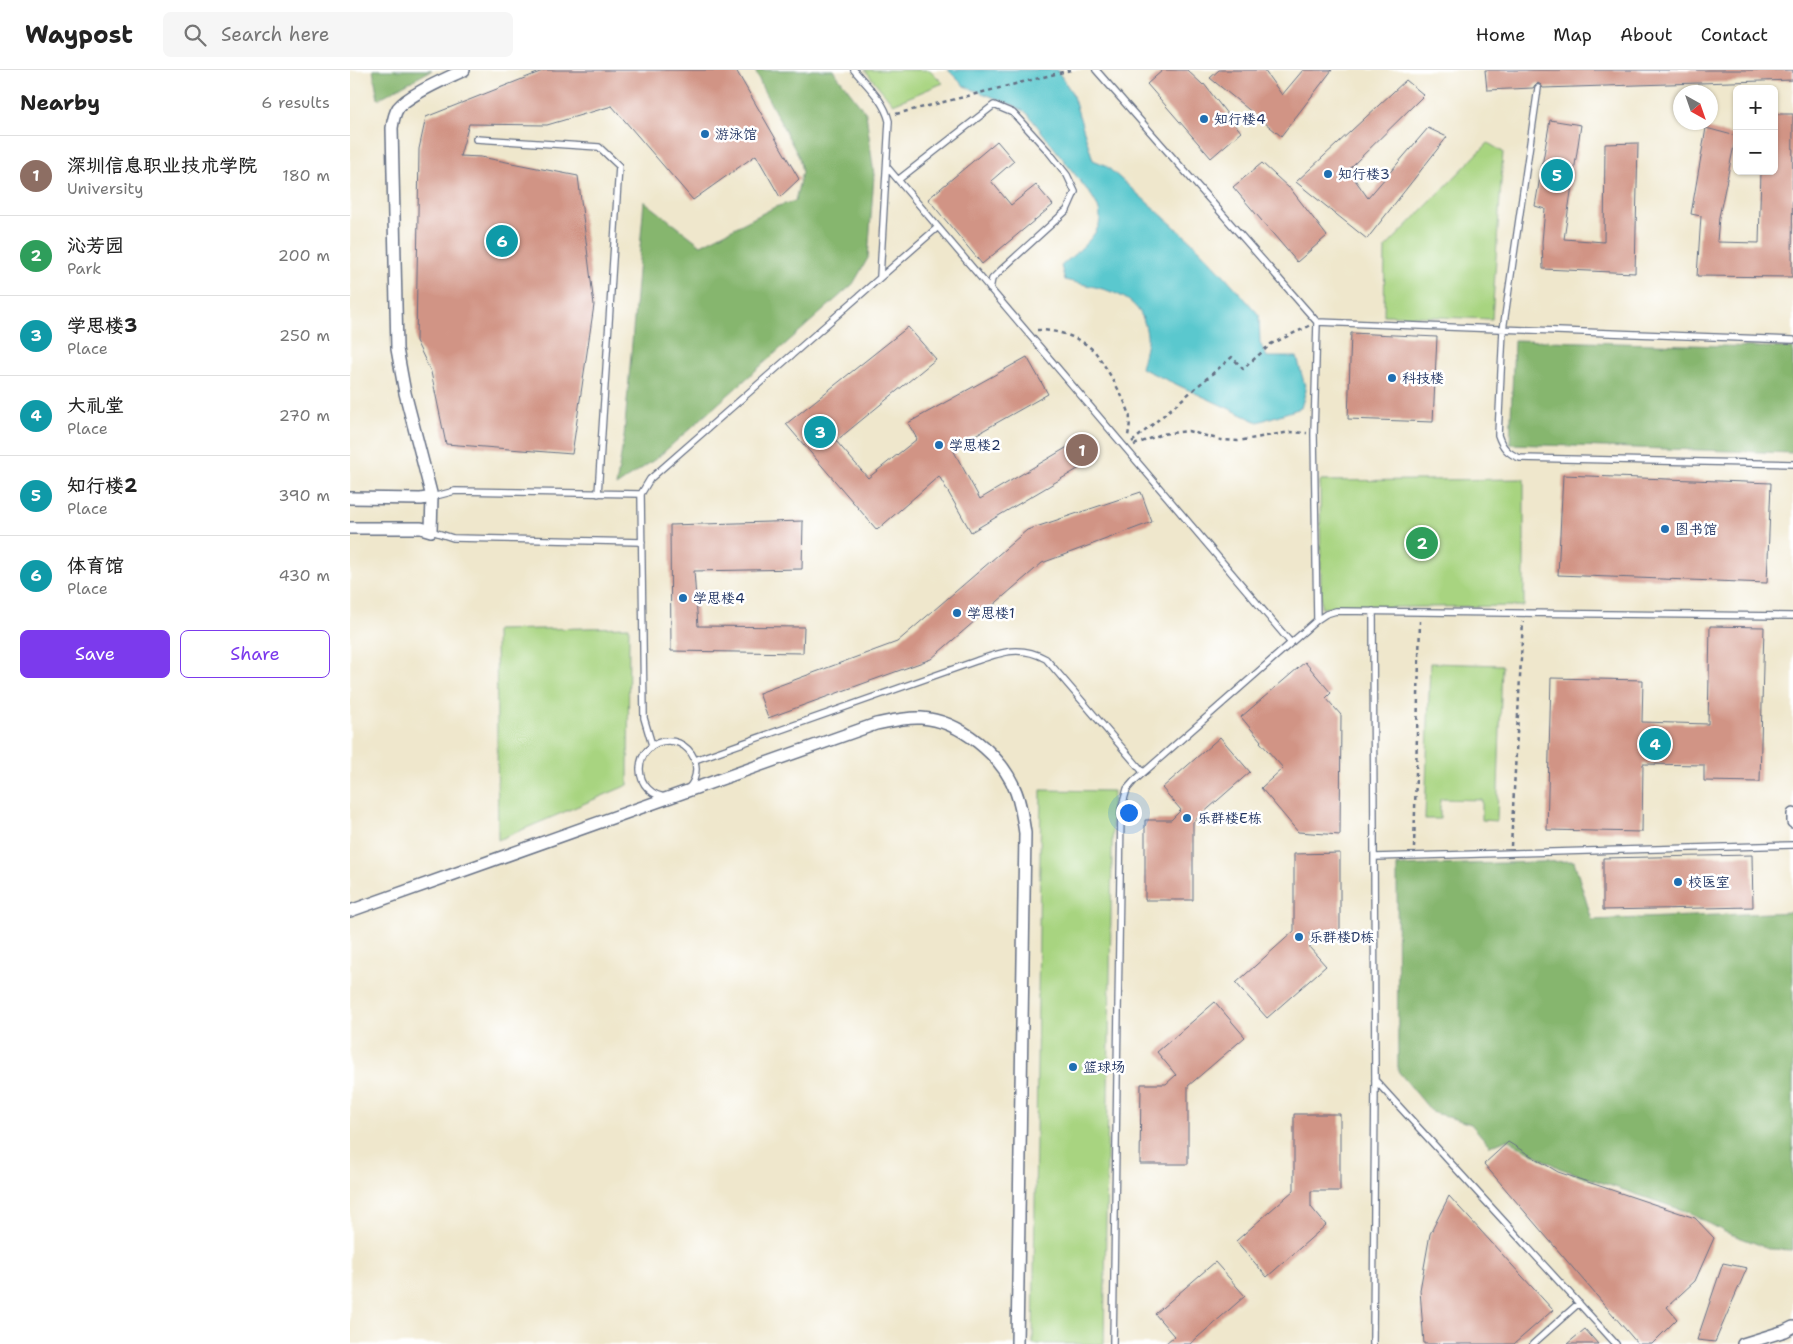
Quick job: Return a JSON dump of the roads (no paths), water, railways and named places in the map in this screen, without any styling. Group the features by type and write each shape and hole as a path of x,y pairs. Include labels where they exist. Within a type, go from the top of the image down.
{"street":[{"path":"350,528 421,528 432,531 432,497 405,393 397,349 392,128 394,117 399,108 409,99 464,70"},
{"path":"350,498 421,499 432,497"},
{"path":"350,911 876,724 900,718 922,718 942,722 960,730 977,741 1006,773 1016,790 1025,832 1017,1344"},
{"path":"1793,814 1793,822"},
{"path":"1743,1344 1793,1327"}],"lane":[{"path":"854,70 879,100 889,121 880,277"},
{"path":"1096,70 1317,322 1314,434 1317,620"},
{"path":"1538,88 1503,330 1498,435 1500,443 1512,455 1520,458 1793,464"},
{"path":"898,180 994,105 1013,113 1048,151 1067,175 1075,192 1067,210 992,279 990,289"},
{"path":"476,138 599,147 619,166 598,494"},
{"path":"887,167 1291,643"},
{"path":"652,746 644,718 642,542 642,494 650,479 938,227"},
{"path":"1317,322 1793,340"},
{"path":"432,497 455,491 642,494"},
{"path":"432,531 453,538 642,542"},
{"path":"1113,1344 1121,810 1127,789 1143,772 1317,620 1326,614 1336,611 1793,616"},
{"path":"1373,611 1375,857 1373,1344"},
{"path":"696,760 976,660 1000,653 1023,651 1035,653 1050,664 1143,772"},
{"path":"669,740 685,746 692,752 696,760 697,769 691,786 677,796 659,796 645,785 640,768 641,760 652,746 660,741 669,740"},
{"path":"1375,857 1793,845"},
{"path":"1375,1080 1616,1344"},
{"path":"1533,1344 1579,1303"}],"water":[{"path":"948,70 1057,70 1072,93 1093,160 1105,165 1193,243 1223,274 1259,315 1260,343 1267,357 1297,357 1306,390 1301,408 1258,422 1141,368 1147,337 1140,313 1133,304 1113,292 1065,280 1061,266 1086,244 1096,231 1100,214 1093,197 1027,113 1013,105 964,86"}],"place":[{"name":"知行楼4","path":"1204,119"},
{"name":"游泳馆","path":"705,134"},
{"name":"知行楼3","path":"1328,174"},
{"name":"知行楼2","path":"1557,175"},
{"name":"体育馆","path":"502,241"},
{"name":"科技楼","path":"1392,378"},
{"name":"学思楼3","path":"820,432"},
{"name":"学思楼2","path":"939,445"},
{"name":"深圳信息职业技术学院","path":"1082,450"},
{"name":"图书馆","path":"1665,529"},
{"name":"沁芳园","path":"1422,543"},
{"name":"学思楼4","path":"683,598"},
{"name":"学思楼1","path":"957,613"},
{"name":"大礼堂","path":"1655,744"},
{"name":"乐群楼E栋","path":"1187,818"},
{"name":"校医室","path":"1678,882"},
{"name":"乐群楼D栋","path":"1299,937"},
{"name":"篮球场","path":"1073,1067"}]}
